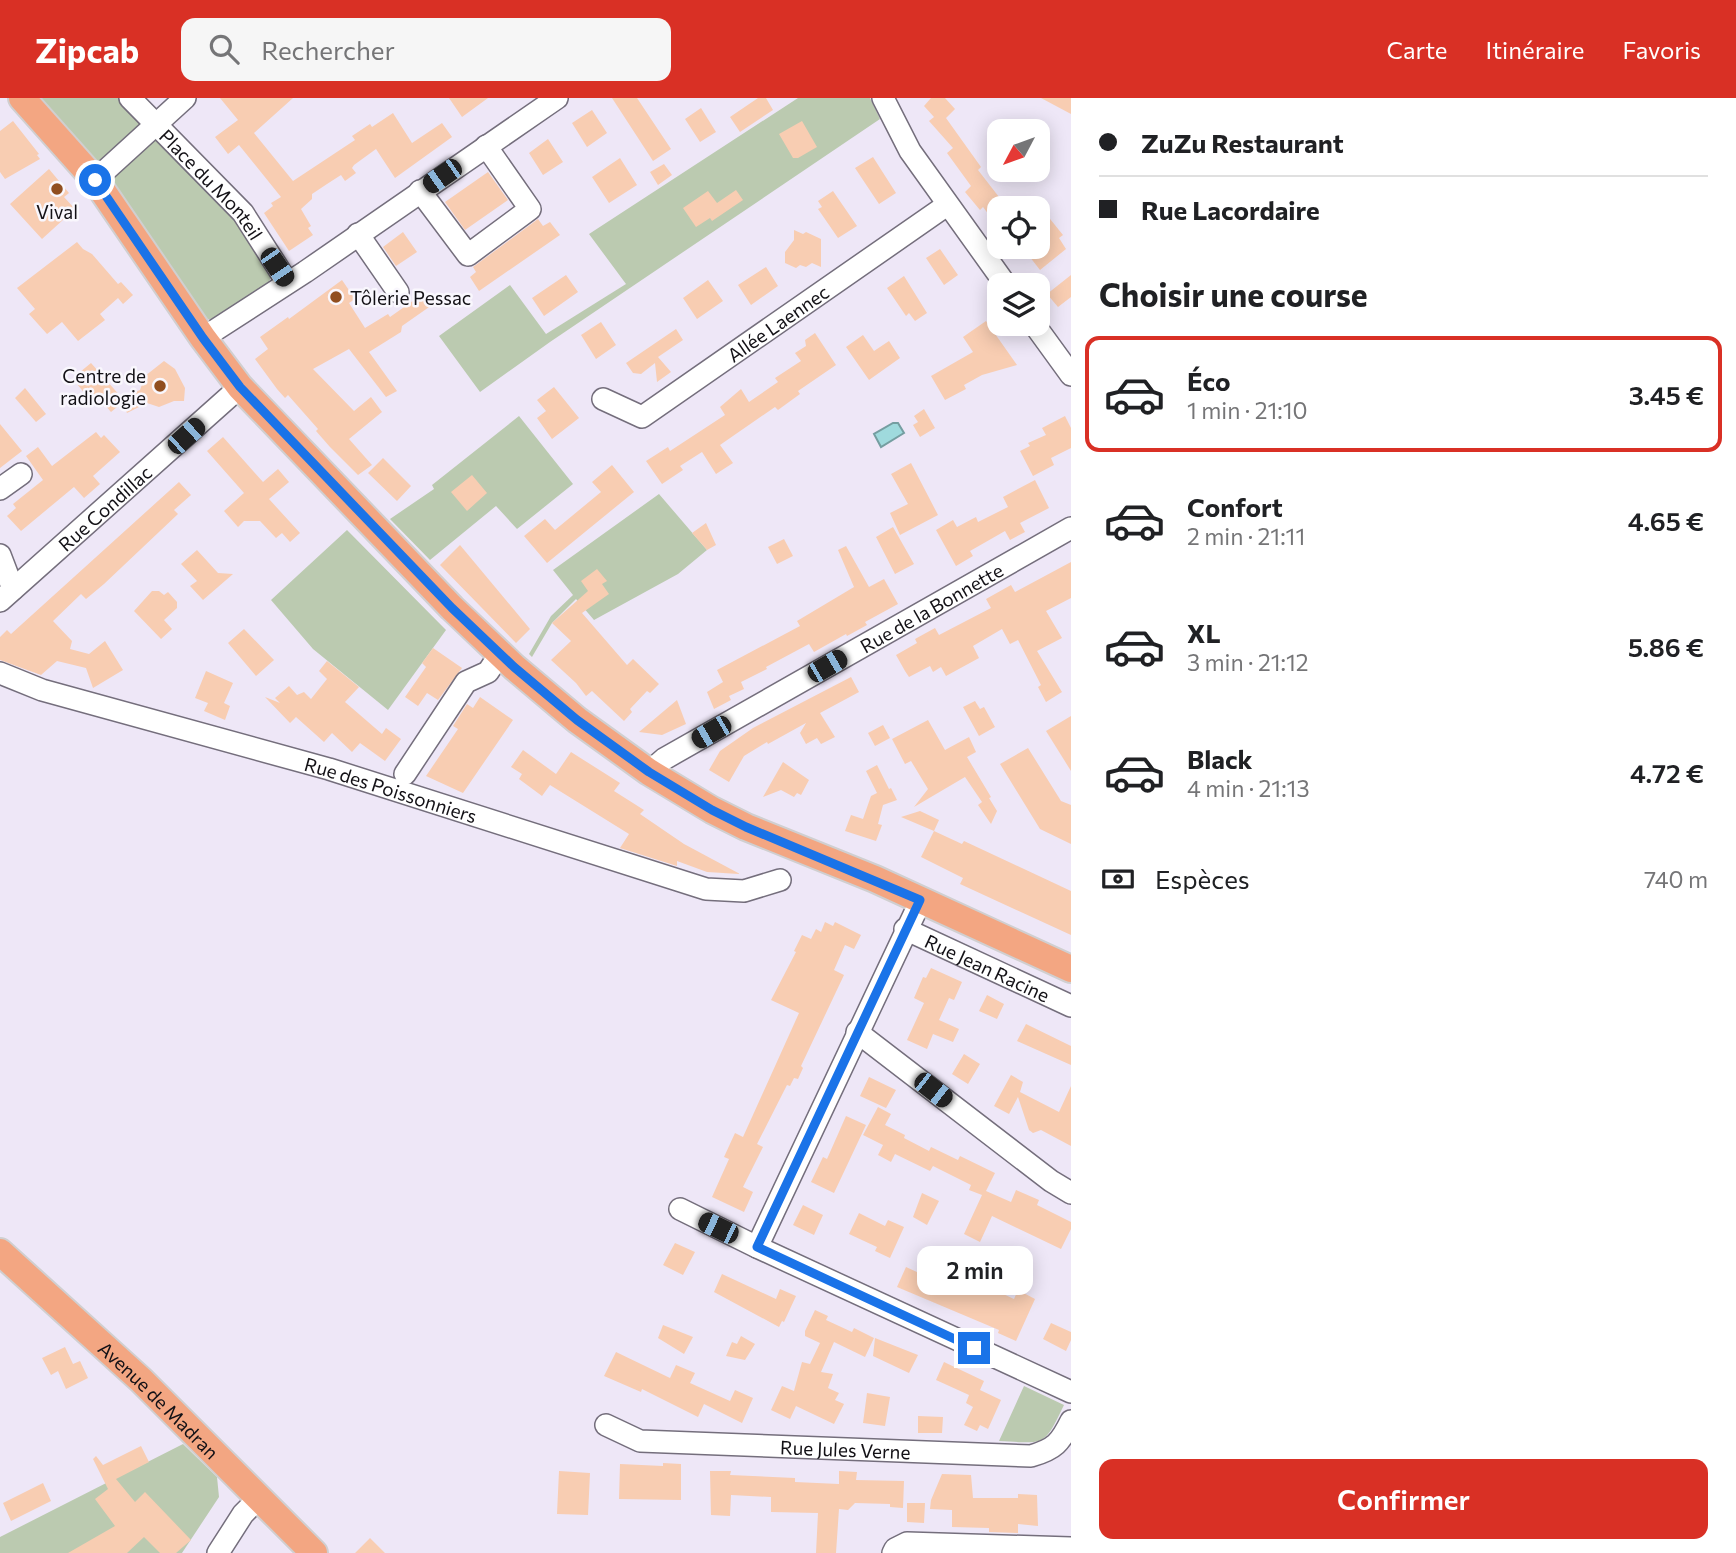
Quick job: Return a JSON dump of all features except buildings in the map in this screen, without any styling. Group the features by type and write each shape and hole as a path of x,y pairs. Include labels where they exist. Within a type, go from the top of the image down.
{"main road":[{"path":"22,98 95,180 203,338 240,387 452,608 500,654 577,720 649,772 712,810 746,827 920,900 1071,970"},
{"name":"Avenue de Madran","path":"0,1252 141,1380 314,1553"}],"street":[{"name":"Place du Monteil","path":"130,98 243,213 287,282"},
{"path":"156,124 185,98"},
{"path":"203,338 557,98"},
{"path":"883,98 909,151 997,273"},
{"name":"Place du Monteil","path":"95,180 156,124"},
{"path":"420,191 468,255 530,209 486,146"},
{"name":"Allée Laennec","path":"603,399 642,417 947,205"},
{"path":"358,234 398,292"},
{"path":"1043,336 1070,372"},
{"name":"Rue Condillac","path":"6,595 240,387"},
{"path":"0,489 21,474"},
{"name":"Rue de la Bonnette","path":"649,772 664,759 1071,528"},
{"path":"0,555 6,595"},
{"path":"405,774 466,682 488,672 500,654"},
{"name":"Rue des Poissonniers","path":"0,673 42,690 329,769 706,889 744,891 780,880"},
{"path":"757,1247 920,900"},
{"name":"Rue Jean Racine","path":"905,929 1071,1006"},
{"path":"857,1032 1051,1181 1071,1193"},
{"path":"680,1209 1071,1392"},
{"name":"Rue Jules Verne","path":"606,1425 640,1441 1031,1456 1048,1451 1061,1440 1071,1421"},
{"path":"218,1553 243,1514 259,1498"},
{"path":"893,1553 907,1543 1071,1548"}],"shaded area":[{"path":"36,98 120,98 141,122 140,126 98,165"},
{"path":"798,98 870,98 880,119 480,392 439,336 510,285 546,334 626,284 589,234"},
{"path":"153,137 160,139 235,216 271,276 269,282 246,300 219,316 202,320 109,182 112,171 116,175 144,150"},
{"path":"519,416 573,484 517,529 496,506 430,560 390,519 434,489 432,485"},
{"path":"898,423 904,433 881,447 874,434"},
{"path":"659,494 707,550 678,574 594,620 576,599 552,623 532,657 529,654 551,616 573,595 553,570"},
{"path":"347,530 446,630 388,710 313,649 271,600"},
{"path":"1024,1386 1064,1405 1052,1429 1041,1440 999,1441"},
{"path":"183,1444 217,1477 219,1497 182,1553 0,1553 0,1537"}],"place":[{"name":"Vival","path":"57,189"},
{"name":"Tôlerie Pessac","path":"336,297"},
{"name":"Centre de radiologie","path":"160,386"}],"route":[{"path":"95,180 203,338 240,387 452,608 514,667 577,720 649,772 712,810 746,827 920,900 757,1247 974,1348"}]}
